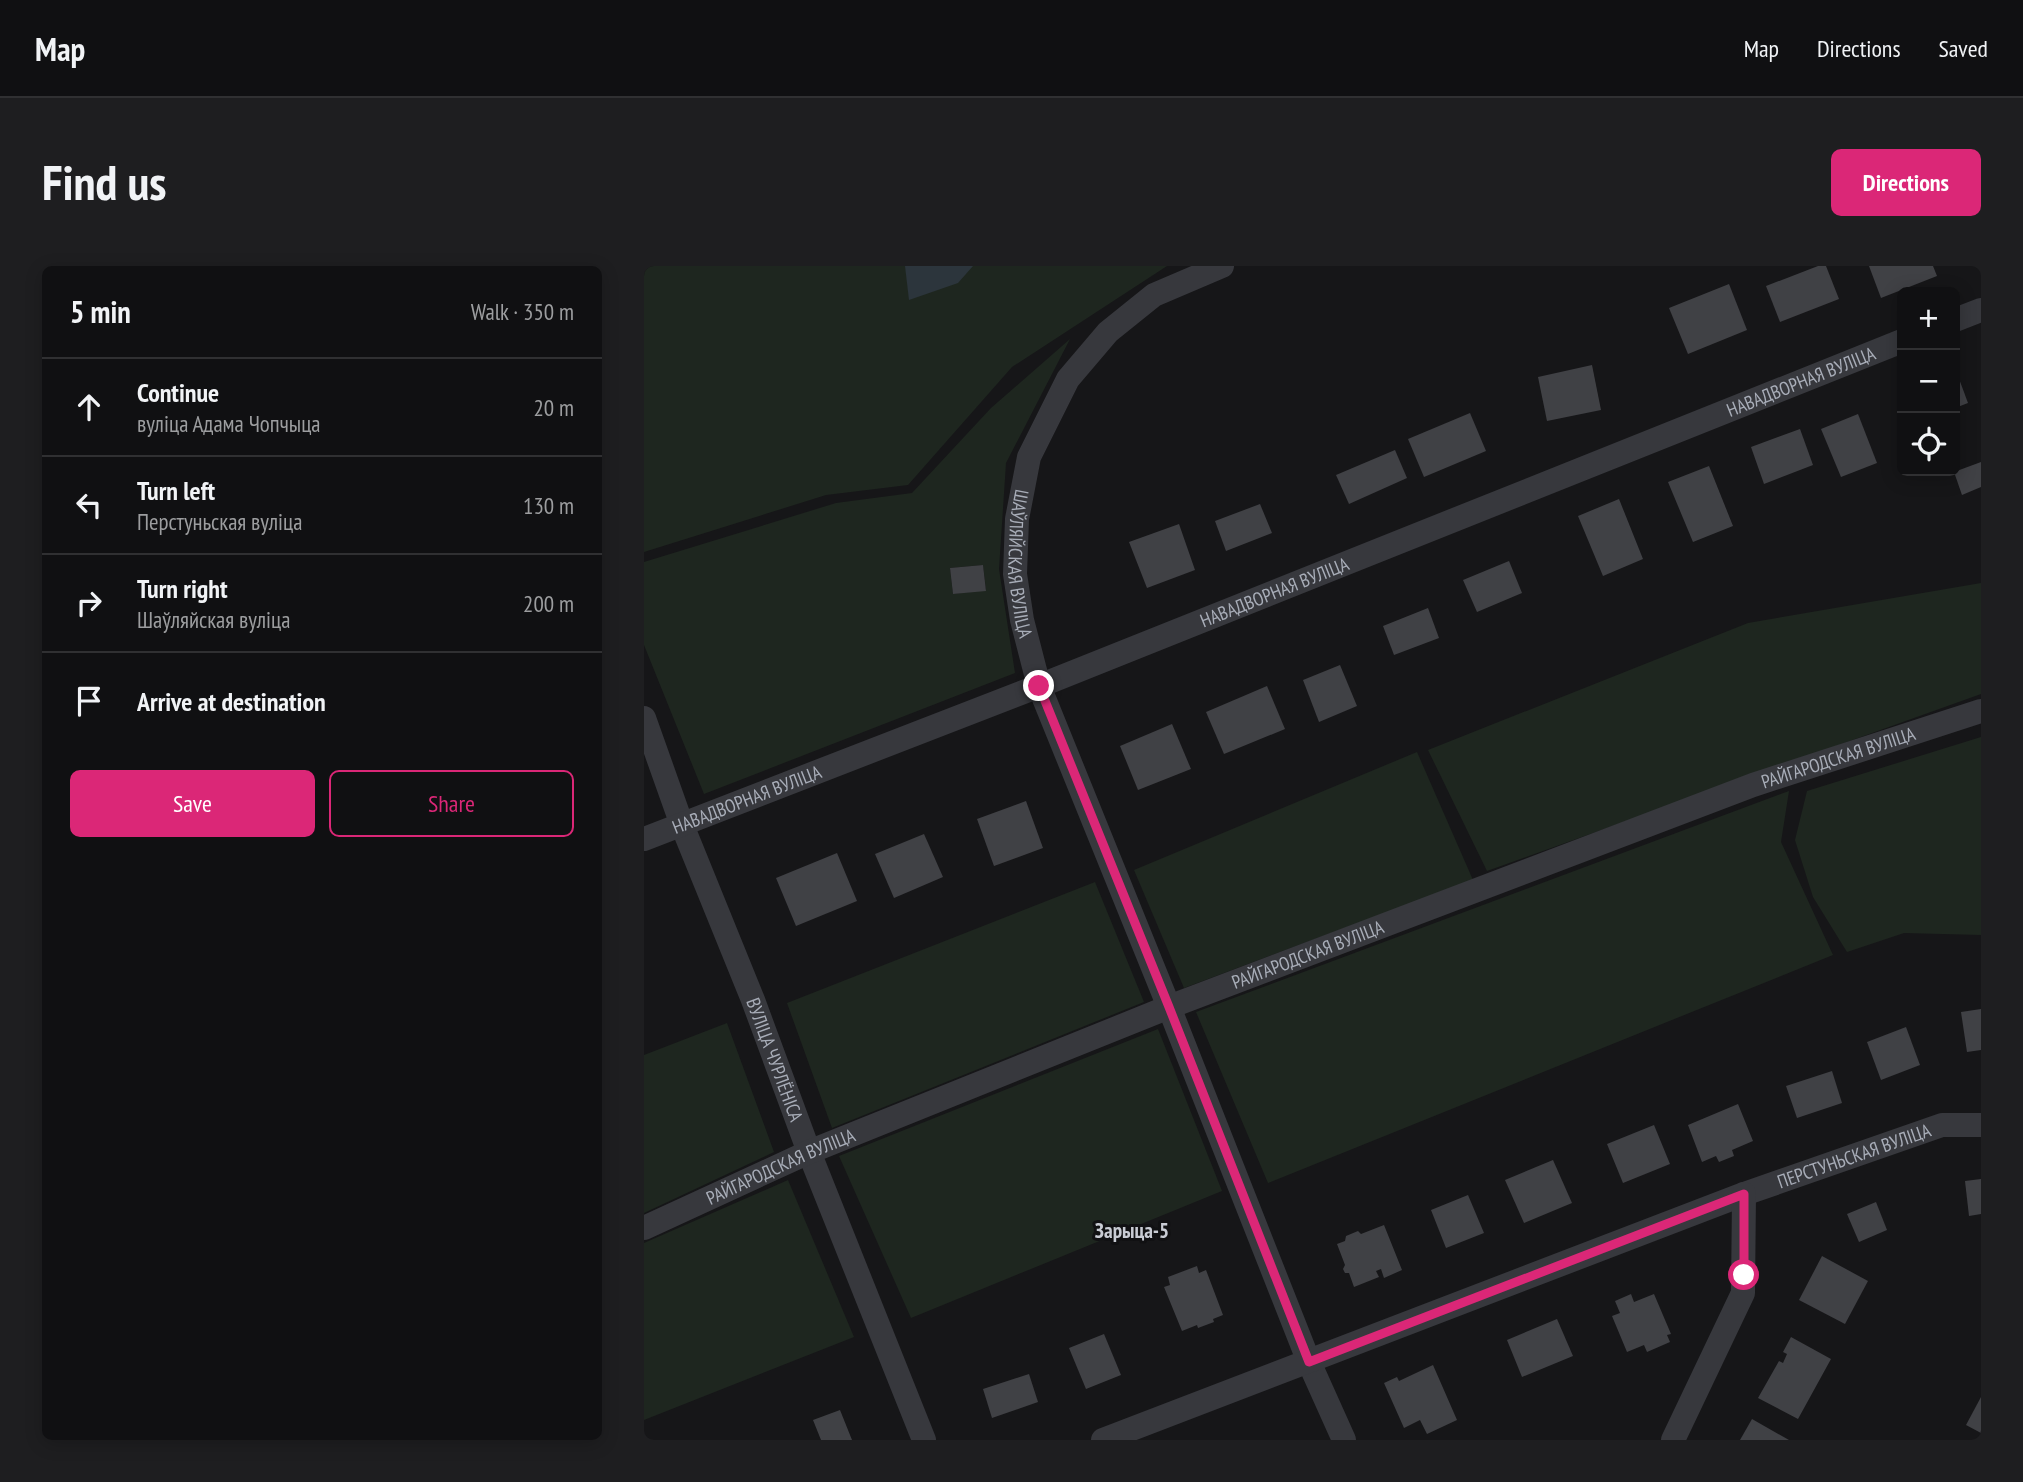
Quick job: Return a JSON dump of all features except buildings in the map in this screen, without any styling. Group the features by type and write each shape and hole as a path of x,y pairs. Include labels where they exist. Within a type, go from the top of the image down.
{"street":[{"name":"ШАЎЛЯЙСКАЯ ВУЛІЦА","path":"1222,266 1154,295 1108,332 1068,379 1029,457 1017,519 1015,574 1022,620 1039,686 1309,1362 1344,1440"},
{"path":"1960,318 1981,310"},
{"name":"НАВАДВОРНАЯ ВУЛІЦА","path":"644,839 1039,686 1897,343"},
{"name":"РАЙГАРОДСКАЯ ВУЛІЦА","path":"644,1228 809,1152 1169,1007 1753,785 1981,710"},
{"name":"ВУЛІЦА ЧУРЛЁНІСА","path":"644,718 682,825 924,1440"},
{"name":"ПЕРСТУНЬСКАЯ ВУЛІЦА","path":"1103,1440 1744,1194 1942,1125 1981,1125"},
{"path":"1673,1440 1743,1293 1744,1194"}],"shaded area":[{"path":"644,266 1167,266 1012,367 908,485 826,495 644,552"},
{"path":"905,266 973,266 958,283 909,300"},
{"path":"1070,339 1006,463 999,569 1015,673 704,794 644,645 644,562 836,503 912,493 991,408","holes":["983,565 986,590 953,594 950,568"]},
{"path":"1981,583 1981,694 1487,871 1428,750 1748,623"},
{"path":"1981,737 1981,935 1904,933 1847,952 1813,897 1795,840 1807,791"},
{"path":"1417,752 1473,880 1184,988 1134,870"},
{"path":"1789,791 1781,842 1833,955 1268,1183 1196,1012"},
{"path":"1095,882 1144,1002 832,1128 787,1003"},
{"path":"727,1023 774,1152 644,1213 644,1055"},
{"path":"1158,1029 1222,1191 911,1318 839,1156"},
{"path":"788,1180 854,1337 644,1420 644,1243"}],"district":[{"name":"Зарыца-5","path":"1132,1231"}],"route":[{"path":"1039,686 1309,1362 1744,1194 1744,1275"}]}
